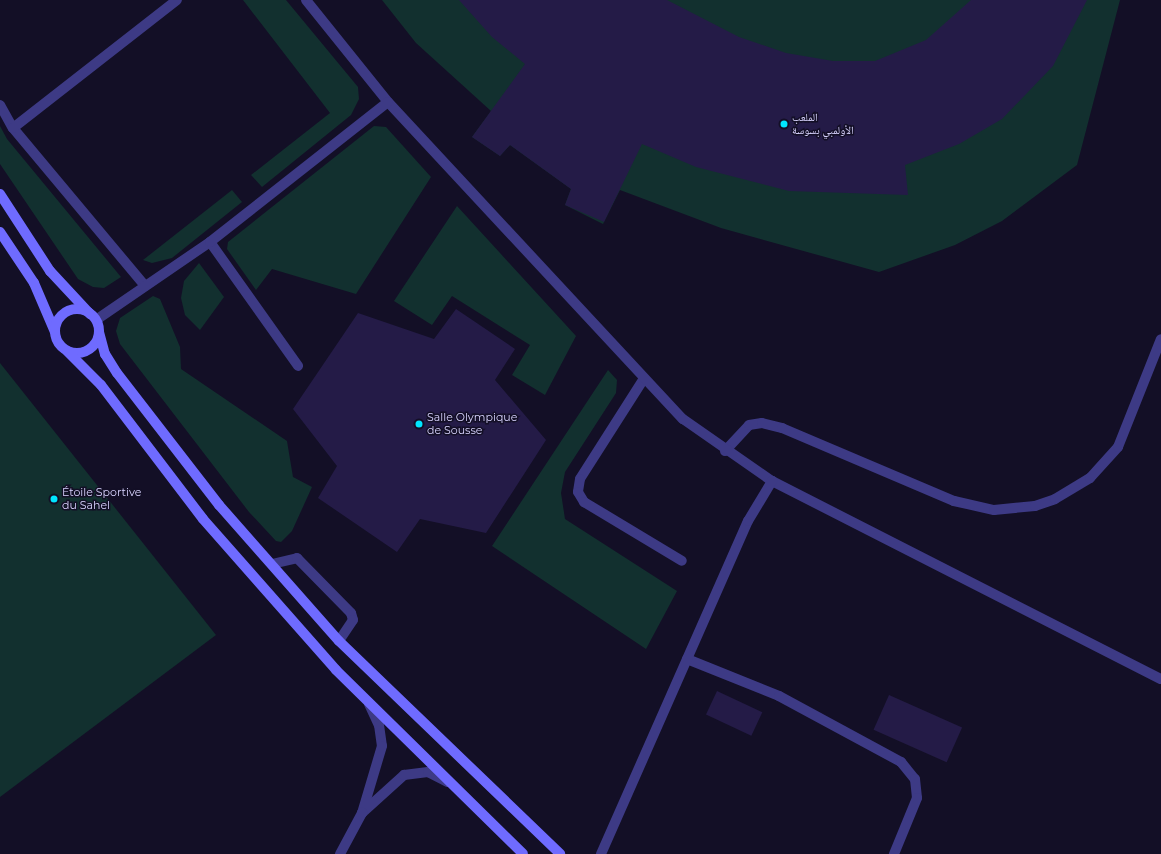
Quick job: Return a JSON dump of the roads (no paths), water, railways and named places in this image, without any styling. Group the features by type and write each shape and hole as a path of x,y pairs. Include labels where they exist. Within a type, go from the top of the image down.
{"main road":[{"path":"0,194 50,270 93,317 106,354 117,372 219,505 339,641 560,854"},
{"path":"0,232 34,283 55,333 67,351 101,385 203,518 369,704 523,854"},
{"path":"55,333 59,319 70,310 93,317"},
{"path":"67,351 88,350 99,332"}],"street":[{"path":"13,128 177,0"},
{"path":"306,0 388,102 643,380 683,418 725,451 772,481 1161,680"},
{"path":"93,317 145,286 210,242 388,102"},
{"path":"0,105 13,128 145,286"},
{"path":"210,242 298,366"},
{"path":"725,451 749,425 762,423 782,428 954,501 994,510 1035,506 1073,490 1114,453 1128,429 1161,339"},
{"path":"643,380 580,479 578,492 584,502 682,561"},
{"path":"601,854 748,521 772,481"},
{"path":"272,564 297,558 351,613 353,620 339,641"},
{"path":"687,659 779,696 901,762 915,779 917,798 894,854"},
{"path":"340,854 362,813 382,746 378,725 369,704"},
{"path":"362,813 404,775 428,772 450,782"}],"place":[{"name":"الملعب الأولمبي بسوسة","path":"784,124"},
{"name":"Salle Olympique de Sousse","path":"419,424"},
{"name":"Étoile Sportive du Sahel","path":"54,499"}]}
